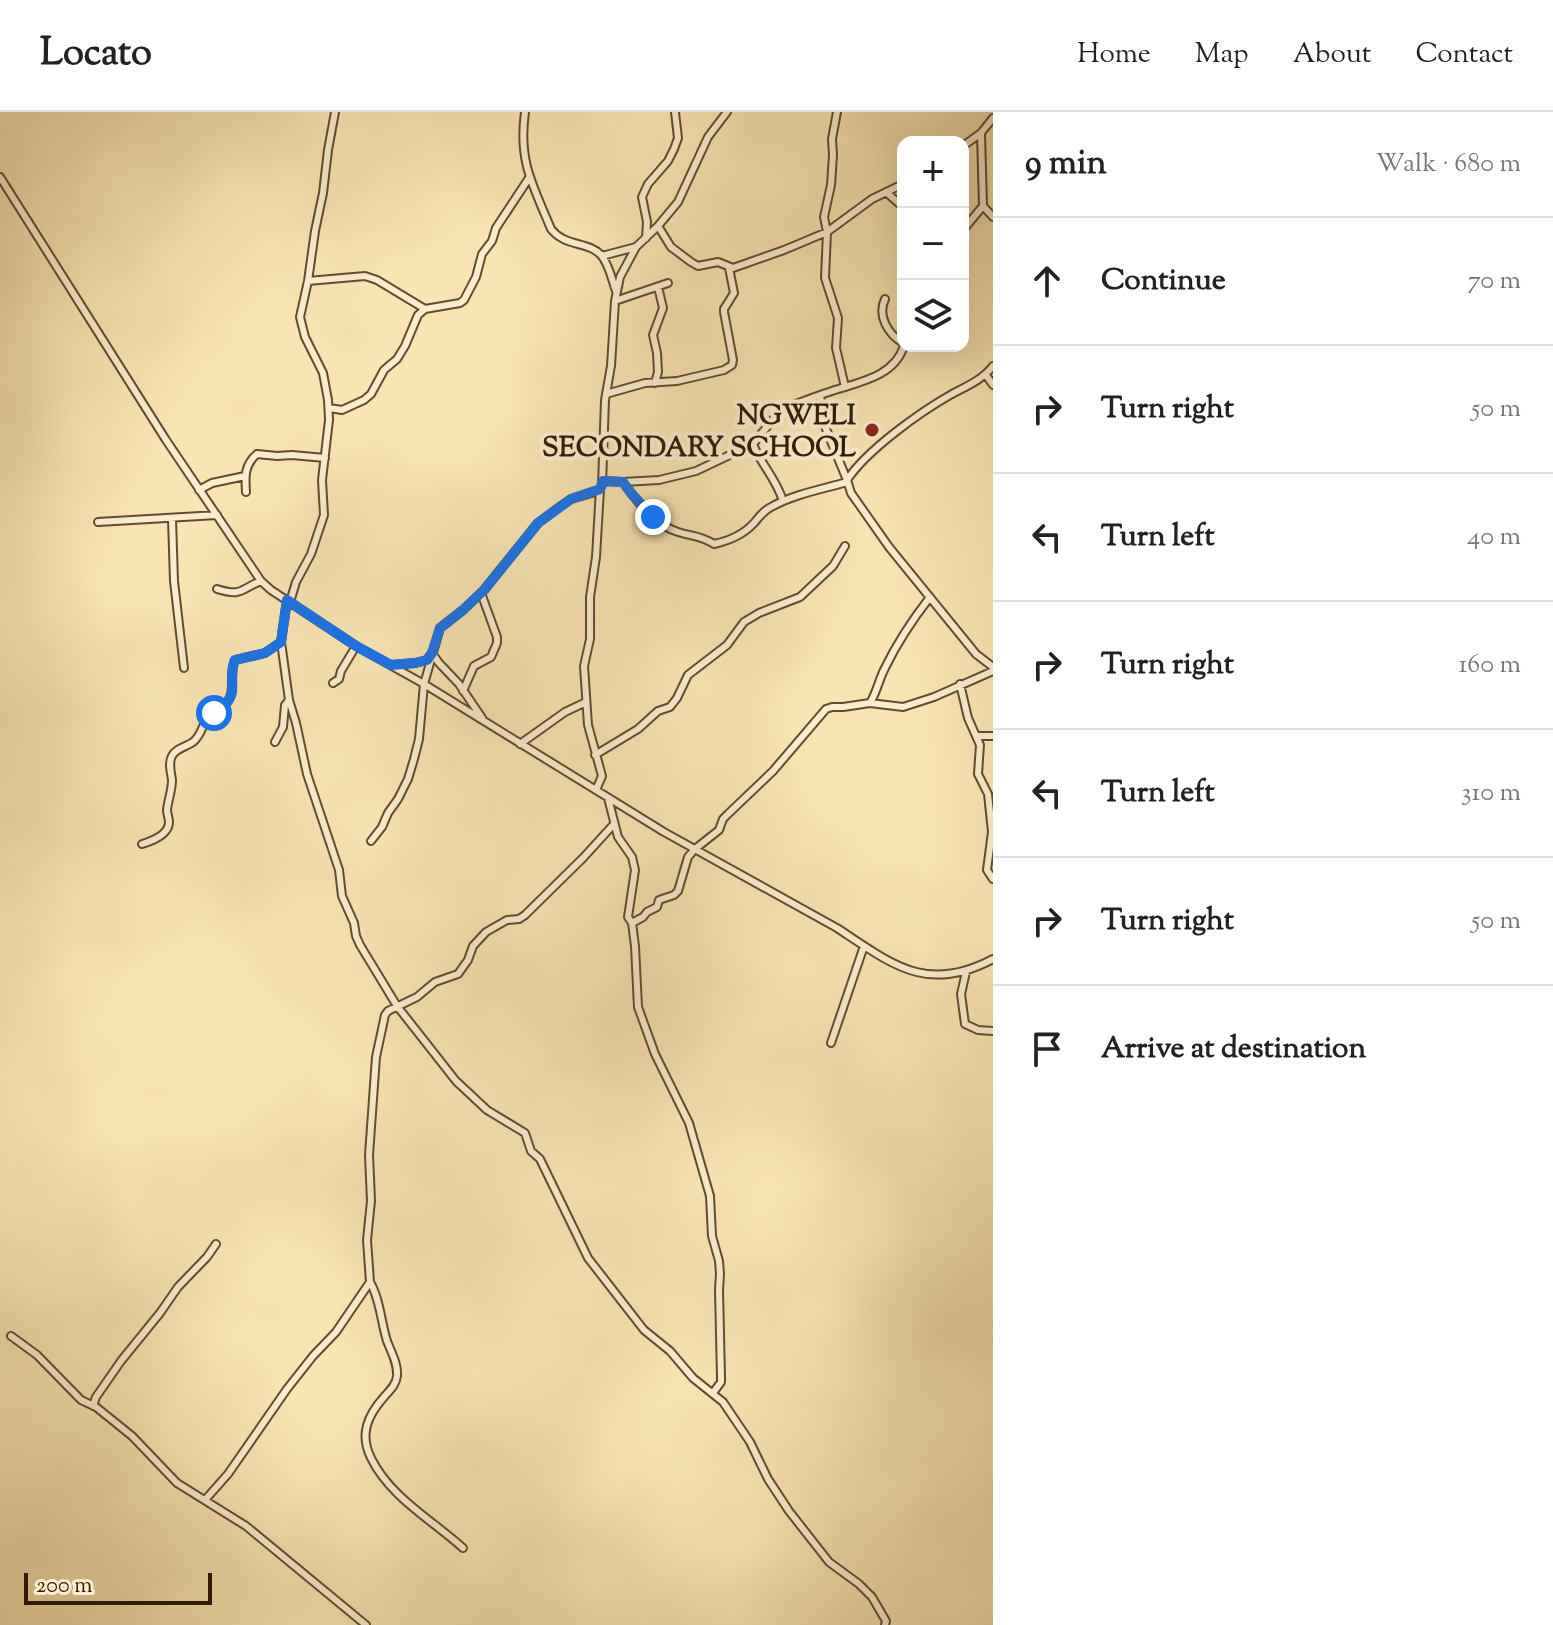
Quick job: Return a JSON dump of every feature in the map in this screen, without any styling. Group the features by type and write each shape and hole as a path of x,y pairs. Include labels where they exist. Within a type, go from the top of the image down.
{"street":[{"path":"335,112 301,308 305,337 323,373 329,408 322,480 324,515 311,554 288,601 281,642 289,700 307,774 339,870 342,896 351,914 356,936 397,1006 456,1081 487,1110 525,1133 531,1151 540,1159 588,1258 644,1330 670,1351 693,1378 723,1402 789,1511 829,1562 872,1597 886,1621 885,1625"},
{"path":"525,112 521,134 525,162 551,229 556,236 602,256 616,291"},
{"path":"646,238 647,222 642,197 674,149 678,138 675,112"},
{"path":"596,790 602,776 588,725 584,666 590,639 590,597 603,481 604,418 613,352 616,291 636,247 678,202 708,137 727,112"},
{"path":"837,112 832,139 831,185 824,217 827,232 825,278 838,318 836,348 845,387"},
{"path":"969,142 993,118"},
{"path":"981,133 983,206 993,217"},
{"path":"0,177 199,490 261,581 356,646 424,684 608,798 915,973 934,976 966,972 993,959"},
{"path":"329,408 342,410 371,394 384,370 397,359 418,315 425,309 464,300 479,270 483,251 529,178"},
{"path":"658,226 671,247 698,266 718,262 733,268 827,232 872,199 897,187"},
{"path":"886,192 897,202"},
{"path":"969,223 983,206"},
{"path":"602,256 636,247"},
{"path":"606,394 621,388 677,381 724,370 732,365 724,312 734,293 729,268"},
{"path":"308,281 365,276 425,309"},
{"path":"615,301 668,283"},
{"path":"655,383 658,372 653,335 663,308 658,287"},
{"path":"885,299 881,308 887,329 897,339"},
{"path":"603,481 659,480 696,471 753,444 779,412 820,395 864,383 894,363 902,352"},
{"path":"623,482 660,524 680,533 704,537 714,544 725,541 753,524 767,508 847,481 861,462 902,428 986,375 993,366"},
{"path":"986,375 993,385"},
{"path":"632,923 657,907 659,900 678,891 686,861 695,849 719,830 723,819 773,771 826,709 870,703 903,707 979,678 993,669 976,654 889,547 851,493 824,424 820,395"},
{"path":"753,444 758,457 778,485 783,501"},
{"path":"246,492 248,465 257,454 325,458"},
{"path":"199,490 212,483 245,476"},
{"path":"371,841 408,779 419,739 424,684 440,628 481,593 538,523 571,499 600,489"},
{"path":"98,522 217,515"},
{"path":"172,519 174,581 184,668"},
{"path":"595,755 638,729 658,711 670,707 688,675 727,645 744,622 800,597 833,566 845,546"},
{"path":"217,589 239,593 261,581"},
{"path":"463,691 474,666 491,657 497,643 481,593"},
{"path":"870,703 883,670 930,597"},
{"path":"142,844 167,830 172,755 194,741 208,717 224,706 233,686 235,660 265,653 281,642"},
{"path":"333,683 339,679 356,646"},
{"path":"391,665 427,660 432,653"},
{"path":"432,653 484,721"},
{"path":"960,684 968,718 980,745 978,774 988,794 992,832 987,870 993,879"},
{"path":"275,742 283,727 285,705 289,700"},
{"path":"520,744 565,712 586,702"},
{"path":"977,736 993,736"},
{"path":"608,798 620,842 632,857 635,870 628,917 632,923 635,946 638,1007 655,1054 689,1123 710,1196 712,1236 720,1274 721,1382 713,1393"},
{"path":"463,1548 398,1493 378,1470 365,1443 369,1418 394,1385 397,1374 370,1282 367,1240 371,1201 368,1168 376,1057 385,1015 417,997 435,982 458,974 479,938 507,920 525,915 614,824"},
{"path":"831,1043 864,946"},
{"path":"966,972 961,994 965,1024 978,1030 993,1031"},
{"path":"93,1406 125,1355 216,1244"},
{"path":"205,1500 228,1474 287,1389 336,1332 370,1282"},
{"path":"11,1336 37,1355 81,1400 135,1438 168,1475 246,1526 366,1625"}],"place":[{"name":"NGWELI SECONDARY SCHOOL","path":"872,430"}],"route":[{"path":"214,713 224,706 230,696 232,663 265,653 281,642 287,600 356,646 391,665 415,663 427,660 440,628 484,590 538,523 571,499 600,489 603,481 623,482 653,517"}]}
